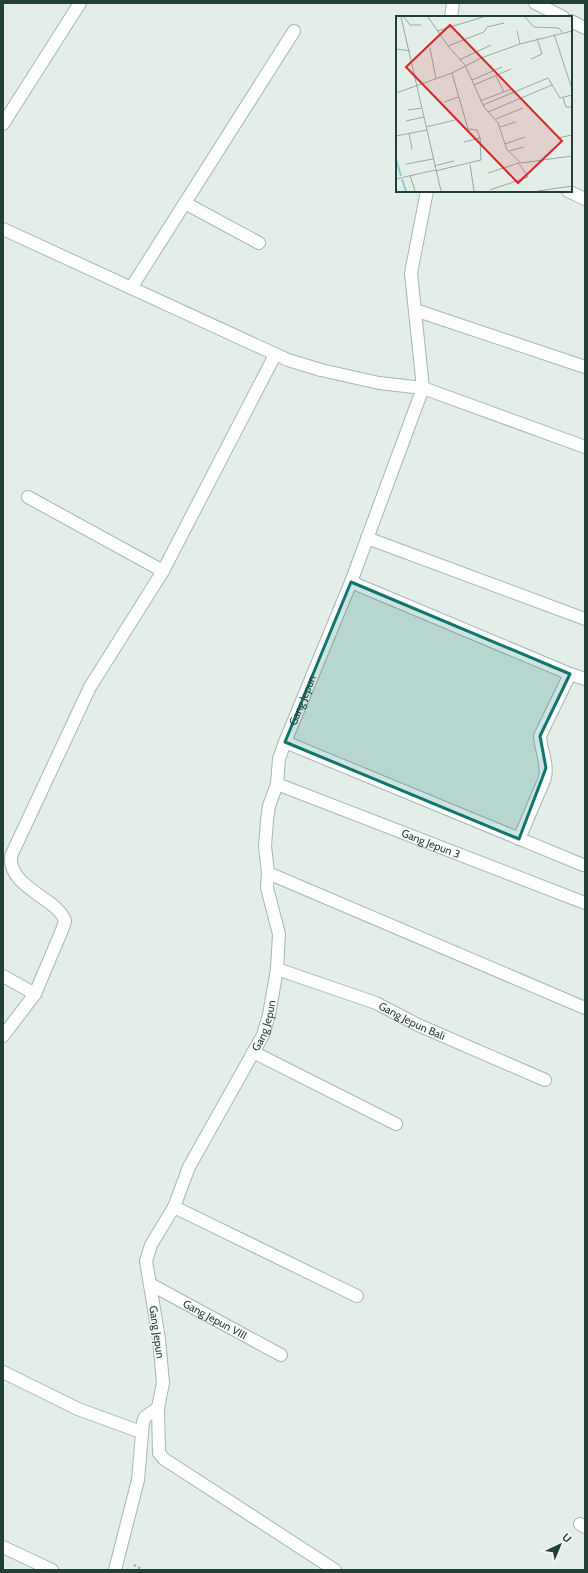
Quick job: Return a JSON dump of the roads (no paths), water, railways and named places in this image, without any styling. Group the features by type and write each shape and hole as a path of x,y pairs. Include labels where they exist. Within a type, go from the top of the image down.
{"street":[{"path":"3,124 80,3"},
{"path":"451,16 453,3"},
{"path":"535,3 561,16"},
{"path":"572,22 585,28"},
{"path":"131,288 294,31"},
{"path":"423,388 412,273 427,192"},
{"path":"570,192 585,199"},
{"path":"185,203 259,242"},
{"path":"3,229 275,354 321,370 379,383 423,388 585,447"},
{"path":"416,310 585,367"},
{"path":"3,1036 35,994 62,930 64,921 60,912 18,877 10,864 11,856 90,687 163,571 275,354"},
{"name":"Gang Jepun","path":"335,1570 164,1459 159,1452 158,1408 163,1383 159,1339 146,1261 151,1245 174,1207 189,1167 263,1035 269,1015 277,969 279,934 267,888 268,873 265,846 269,806 277,784 279,759 351,582 423,388"},
{"path":"28,497 163,571"},
{"path":"367,538 585,620"},
{"path":"351,582 585,679"},
{"path":"519,839 545,778 546,768 544,755 540,745 540,736 570,674"},
{"path":"285,742 583,865"},
{"name":"Gang Jepun 3","path":"277,784 585,904"},
{"path":"268,873 585,1008"},
{"name":"Gang Jepun Bali","path":"277,969 376,1003 418,1025 545,1080"},
{"path":"3,976 35,994"},
{"path":"253,1052 396,1124"},
{"path":"174,1207 357,1296"},
{"name":"Gang Jepun VIII","path":"150,1284 281,1355"},
{"path":"3,1372 78,1409 142,1432"},
{"path":"115,1570 138,1480 144,1419 158,1408"},
{"path":"3,1547 52,1570"}]}
